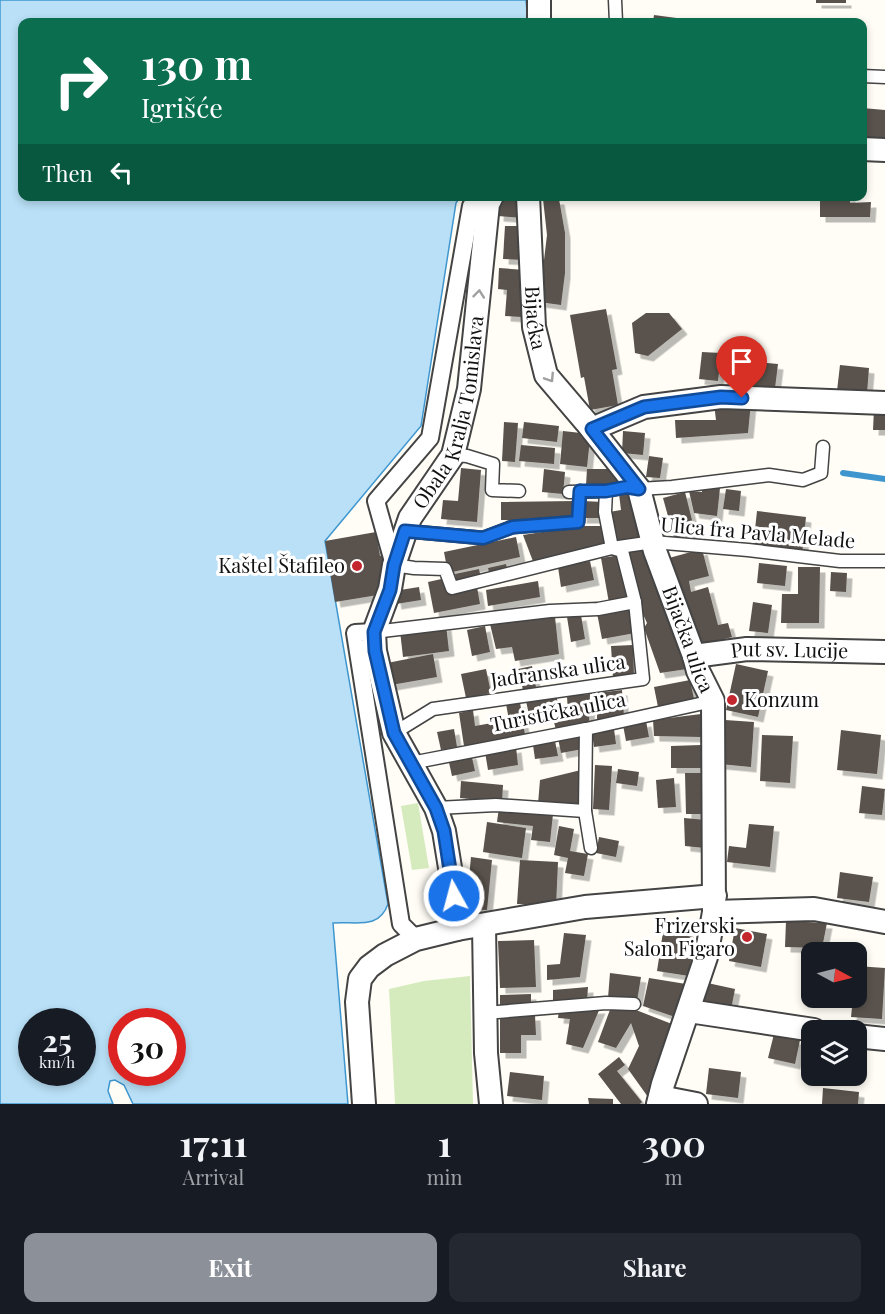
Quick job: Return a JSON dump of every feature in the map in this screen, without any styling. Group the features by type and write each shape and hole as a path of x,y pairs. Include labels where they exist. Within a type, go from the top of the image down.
{"street":[{"path":"539,0 539,18"},
{"path":"867,149 885,150"},
{"path":"394,565 376,501 430,438 471,206 474,201"},
{"name":"Obala Kralja Tomislava","path":"457,929 444,831 436,808 394,733 375,651 374,632 390,590 394,565 410,518 453,455 469,389 490,201"},
{"name":"Bijaćka","path":"528,201 534,327 546,375 589,426"},
{"path":"589,426 644,407 721,397 885,403"},
{"name":"Bijačka ulica","path":"589,426 639,489 653,542 698,671 713,701 714,904 706,957 659,1101"},
{"path":"374,632 355,633 401,924 416,939"},
{"name":"Put sv. Lucije","path":"694,656 747,649 885,652"},
{"path":"364,1104 357,1002 360,979 369,967 385,955 416,939 457,929 585,907 714,904 814,909 885,922"},
{"path":"484,925 486,1053 491,1104"},
{"path":"688,1011 801,1028"},
{"path":"867,1038 885,1040"},
{"path":"659,1101 696,1104"}],"lane":[{"path":"615,0 616,18"},
{"path":"867,76 885,77"},
{"path":"405,531 483,538 513,527 578,522 574,492 606,491 627,487 639,489 672,487 769,475 803,480 820,473 823,447"},
{"path":"453,455 467,456 493,464 492,490 519,491"},
{"name":"Jadranska ulica","path":"394,733 433,709 643,679 635,602 622,551 612,548 605,512 606,491"},
{"name":"Ulica fra Pavla Melade","path":"394,565 445,569 452,588 612,548 653,542 840,561 885,561"},
{"path":"374,632 550,611 598,609 635,602"},
{"name":"Turistička ulica","path":"411,763 586,729 713,701"},
{"path":"586,729 585,811 591,848"},
{"path":"436,808 496,805 585,811"},
{"path":"485,1013 606,1003 634,1004"}],"green space":[{"path":"418,803 429,868 412,870 401,806"},
{"path":"470,976 473,1104 395,1104 389,989 424,981"}],"water":[{"path":"0,0 526,0 528,18 18,18 18,201 457,201 421,426 325,541 388,904 379,918 373,921 333,923 348,1104 133,1104 124,1086 186,1086 186,1008 108,1008 108,1091 113,1104 0,1104"}],"building":[{"path":"816,0 846,0 846,3 816,3"},
{"path":"654,15 676,18 654,18"},
{"path":"867,108 885,110 885,140 867,138"},
{"path":"499,201 525,201 523,218 498,216"},
{"path":"543,201 559,201 565,233 565,273 561,305 539,302 547,235"},
{"path":"820,201 871,202 870,217 820,217"},
{"path":"505,226 526,226 524,260 503,259"},
{"path":"499,268 525,270 522,317 505,316 507,290 498,289"},
{"path":"606,309 617,369 612,370 618,405 590,410 584,377 581,378 570,315"},
{"path":"646,313 669,313 682,329 648,356 635,353 632,323"},
{"path":"702,352 721,353 718,381 699,379"},
{"path":"756,362 778,364 775,388 753,386"},
{"path":"840,365 869,368 867,393 837,391"},
{"path":"751,402 748,433 676,438 675,420 716,420 714,404"},
{"path":"874,409 885,410 885,430 873,430"},
{"path":"504,422 518,423 515,462 502,461"},
{"path":"524,422 559,426 557,442 522,438"},
{"path":"563,431 581,433 581,437 590,439 587,467 560,464"},
{"path":"623,431 645,433 643,455 622,453"},
{"path":"521,445 555,448 554,464 519,461"},
{"path":"649,456 663,458 660,478 646,477"},
{"path":"461,468 481,470 477,522 441,519 443,500 458,501"},
{"path":"544,469 565,472 563,494 542,492"},
{"path":"587,469 615,469 618,483 602,487 586,485"},
{"path":"702,486 720,488 717,516 694,513 689,491 702,492"},
{"path":"726,489 741,491 739,511 723,509"},
{"path":"632,490 642,541 616,545 609,512 621,510 619,494"},
{"path":"685,492 695,532 674,538 663,498"},
{"path":"575,501 575,520 501,520 501,502"},
{"path":"582,501 604,502 604,518 581,518"},
{"path":"757,511 806,517 802,554 753,548"},
{"path":"580,526 604,526 608,548 534,564 523,535"},
{"name":"Kaštel Štafileo","path":"376,532 386,575 384,594 335,602 325,541"},
{"path":"516,537 520,557 448,573 444,552"},
{"path":"646,548 687,669 660,673 644,628 647,623 637,601 627,552"},
{"path":"702,549 709,576 689,581 691,592 708,587 718,625 728,623 732,637 694,647 669,558"},
{"path":"621,555 631,600 609,603 601,558"},
{"path":"590,561 594,580 561,587 558,567"},
{"path":"759,563 787,566 785,586 757,583"},
{"path":"506,564 508,573 490,577 488,568"},
{"path":"798,567 820,567 819,623 781,623 782,594 798,594"},
{"path":"479,569 481,579 457,584 455,574"},
{"path":"831,572 847,573 846,592 830,591"},
{"path":"446,578 477,587 480,604 434,613 428,582"},
{"path":"538,581 540,597 488,606 486,590"},
{"path":"419,587 421,600 396,604 394,591"},
{"path":"753,602 772,605 768,633 749,631"},
{"path":"630,607 635,633 602,639 597,613"},
{"path":"581,615 585,639 571,642 567,617"},
{"path":"555,617 559,654 515,661 512,647 496,649 490,624"},
{"path":"446,625 449,651 403,657 400,631"},
{"path":"485,626 490,652 472,656 467,630"},
{"path":"633,645 634,677 613,678 611,646"},
{"path":"433,654 437,677 391,685 387,663"},
{"path":"736,664 768,671 758,717 726,710"},
{"path":"532,666 536,687 523,690 518,669"},
{"path":"486,669 491,693 466,698 461,674"},
{"path":"690,680 694,699 658,707 654,687"},
{"path":"622,690 624,716 597,722 597,693"},
{"path":"590,694 589,724 556,730 553,718 568,715 567,696"},
{"path":"557,698 559,713 529,715 526,701"},
{"path":"520,702 525,735 464,746 459,713 473,710 475,726 509,720 506,704"},
{"path":"701,714 701,737 654,736 653,720"},
{"path":"725,720 754,722 751,767 720,764"},
{"path":"646,721 649,737 626,741 623,725"},
{"path":"454,729 457,747 441,750 437,732"},
{"path":"614,729 616,744 594,747 592,733"},
{"path":"841,730 881,735 877,774 837,770"},
{"path":"580,734 583,749 561,753 558,738"},
{"path":"762,735 793,736 790,783 760,781"},
{"path":"555,741 558,756 535,759 533,745"},
{"path":"701,745 702,768 671,768 671,746"},
{"path":"516,747 518,765 488,770 485,752"},
{"path":"471,753 475,771 452,776 448,758"},
{"path":"595,765 612,766 609,810 593,809"},
{"path":"618,769 639,772 637,786 616,783"},
{"path":"581,770 579,808 538,804 540,780"},
{"path":"685,773 705,773 706,814 686,814"},
{"path":"674,778 676,807 658,808 656,780"},
{"path":"461,781 503,785 502,802 460,798"},
{"path":"862,786 885,789 882,815 859,813"},
{"path":"499,807 553,814 550,842 531,840 533,826 497,822"},
{"path":"684,818 707,820 705,848 685,846"},
{"path":"487,822 526,828 522,858 483,852"},
{"path":"749,824 774,826 770,867 727,862 729,846 746,848"},
{"path":"559,826 574,829 570,851 588,854 584,876 565,873 568,858 554,855"},
{"path":"599,837 619,841 616,857 596,853"},
{"path":"471,857 492,860 487,910 466,909"},
{"path":"520,860 558,862 556,906 517,904"},
{"path":"840,872 873,877 869,902 837,898"},
{"path":"786,921 827,923 823,942 801,942 801,947 785,947"},
{"path":"735,928 767,934 761,967 729,961"},
{"path":"663,932 694,937 689,976 657,971"},
{"path":"564,933 586,935 580,977 547,980 547,965 560,964"},
{"path":"534,940 536,987 500,988 498,941"},
{"path":"867,967 885,968 882,1019 851,1017 852,1008 867,1008"},
{"path":"610,973 641,977 637,1001 608,998"},
{"path":"649,978 686,984 678,1018 643,1006"},
{"path":"703,982 735,989 730,1015 698,1007"},
{"path":"588,987 587,1001 553,1005 553,990"},
{"path":"531,994 531,1009 500,1010 500,995"},
{"path":"611,1007 636,1010 677,1026 648,1097 628,1069 639,1046 631,1023 616,1048 598,1042"},
{"path":"600,1008 583,1048 566,1044 570,1019 558,1018 559,1010"},
{"path":"535,1015 536,1035 521,1035 521,1053 500,1053 500,1016"},
{"path":"774,1034 800,1040 795,1064 768,1058"},
{"path":"619,1057 625,1065 617,1071 642,1102 640,1104 621,1104 598,1074"},
{"path":"709,1068 741,1072 738,1098 706,1094"},
{"path":"510,1072 544,1076 542,1100 507,1096"},
{"path":"823,1088 859,1092 858,1104 822,1104"},
{"path":"588,1098 613,1099 613,1104 589,1104"}],"waterway":[{"path":"843,473 885,479"}],"place":[{"name":"Kaštel Štafileo","path":"357,566"},
{"name":"Konzum","path":"732,700"},
{"name":"Frizerski Salon Figaro","path":"747,937"}],"route":[{"path":"454,896 444,831 436,808 394,733 375,651 374,632 390,590 394,565 405,531 483,538 513,527 578,522 580,491 606,491 627,487 639,489 592,429 644,407 721,397 742,398"}]}
